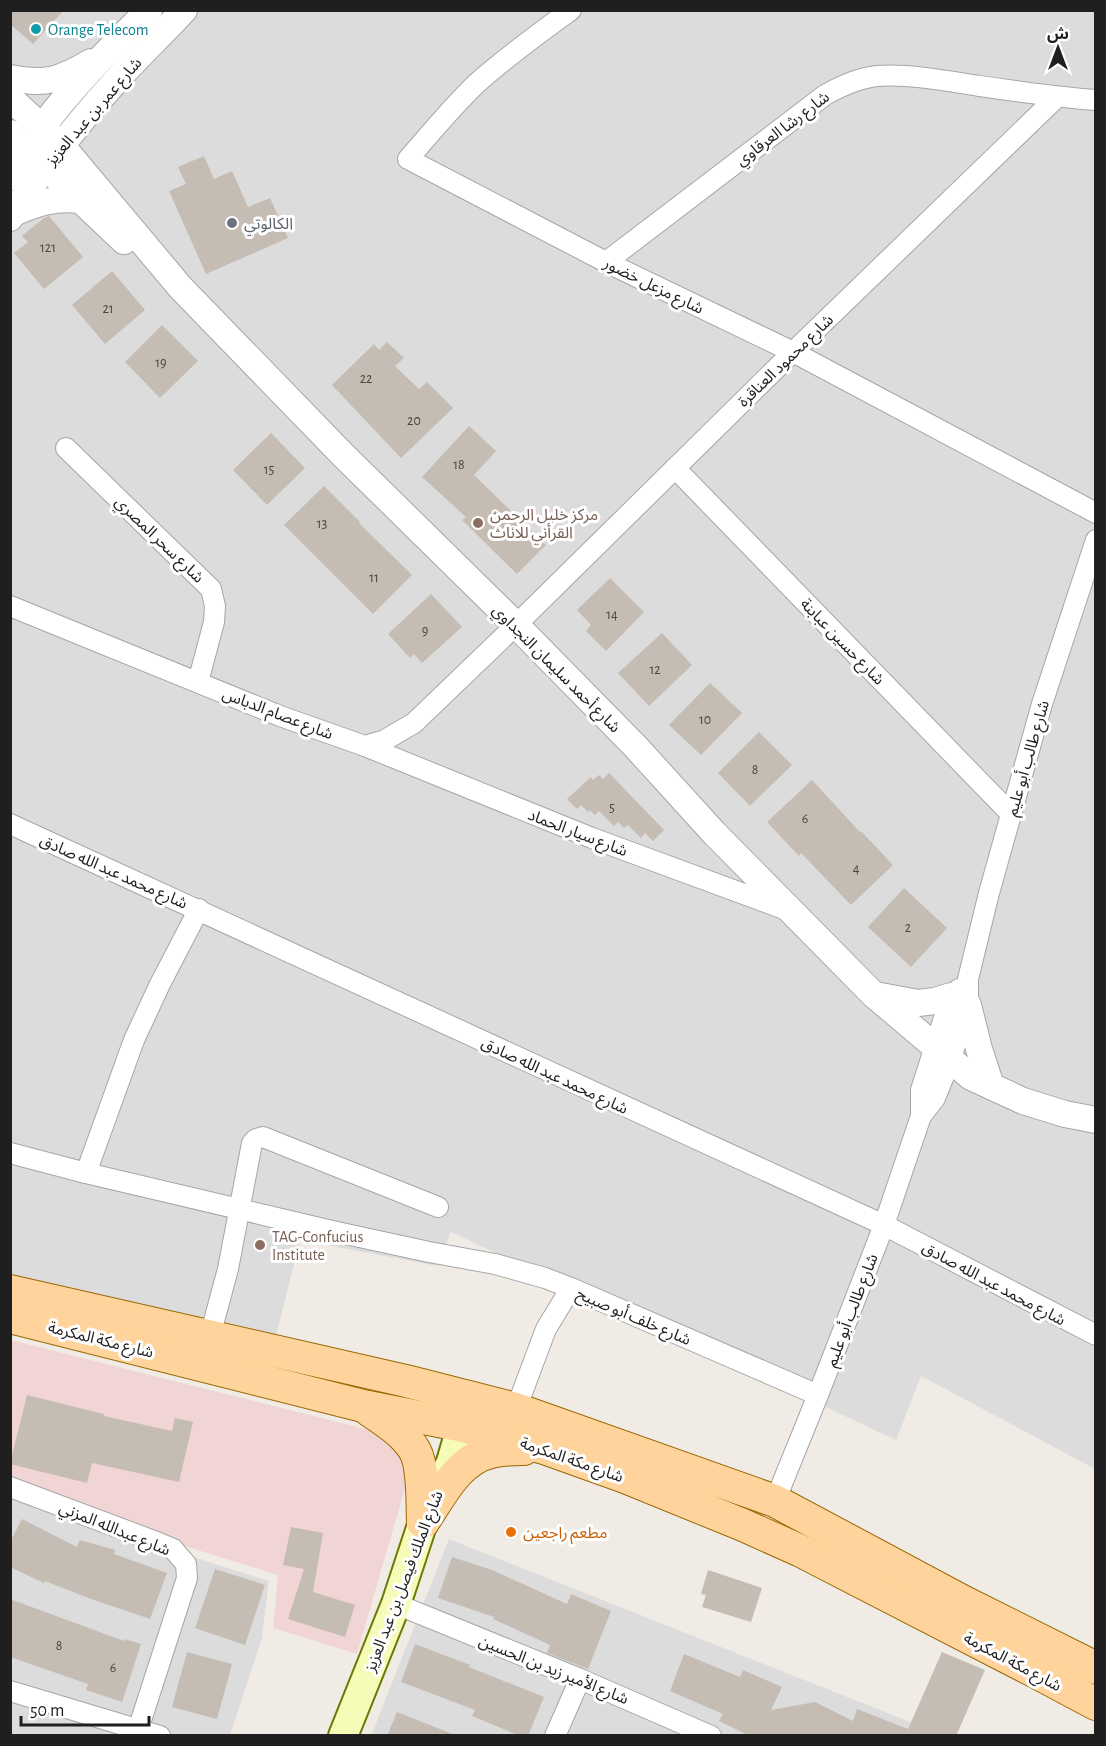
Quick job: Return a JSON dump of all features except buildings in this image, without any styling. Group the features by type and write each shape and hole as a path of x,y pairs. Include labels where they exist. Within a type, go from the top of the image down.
{"main road":[{"name":"شارع مكة المكرمة","path":"10,1291 516,1409 775,1501 964,1602 1095,1668"},
{"name":"شارع مكة المكرمة","path":"10,1317 363,1406 459,1425 544,1448 625,1477 801,1551 1095,1704"},
{"path":"454,1393 459,1425"},
{"path":"363,1406 401,1434 416,1452 420,1468 423,1522"},
{"name":"شارع الملك فيصل بن عبد العزيز","path":"343,1736 396,1604 423,1522 451,1462 459,1425"},
{"path":"423,1522 455,1475 477,1457 504,1449 544,1448"}],"street":[{"name":"شارع عمر بن عبد العزيز","path":"10,177 42,127 106,53 149,10"},
{"name":"شارع عمر بن عبد العزيز","path":"28,150 62,146 114,83 184,10"},
{"name":"شارع مزعل خضور","path":"571,10 514,51 480,81 408,159 606,262 793,352 1095,513"},
{"path":"10,78 28,82 47,81 67,76 106,53"},
{"name":"شارع رشا العرقاوي","path":"606,262 825,95 863,78 877,76 932,79 1057,97 1095,100"},
{"name":"شارع محمود العناقرة","path":"516,625 793,352 1057,97"},
{"name":"شارع أحمد سليمان النجداوي","path":"10,98 62,146 180,286 343,455 635,746 715,834 874,995 971,1077 1032,1104 1095,1120"},
{"name":"شارع عمر بن عبد العزيز","path":"12,216 28,150"},
{"name":"شارع أحمد سليمان النجداوي","path":"28,150 132,249 180,286"},
{"path":"12,216 29,206 49,200 80,201"},
{"name":"شارع سحر المصري","path":"66,448 211,589 215,606 214,622 198,682"},
{"name":"شارع حسين عبابنة","path":"675,468 1011,814"},
{"name":"شارع طالب أبو عليم","path":"775,1501 884,1225 921,1116 921,1090 942,1054 963,993 1042,704 1095,540"},
{"name":"شارع عصام الدباس","path":"10,606 280,716 365,746"},
{"path":"365,746 385,740 414,723 516,625"},
{"name":"شارع سيار الحماد","path":"365,746 592,838 793,913"},
{"name":"شارع محمد عبد الله صادق","path":"10,824 884,1225 1095,1335"},
{"path":"86,1173 134,1040 199,909"},
{"path":"874,995 918,1003 963,993 991,1086"},
{"path":"210,1336 228,1269 252,1143 256,1139 263,1137 438,1207"},
{"path":"10,1153 374,1241 495,1264 571,1288"},
{"name":"شارع خلف أبو صبيح","path":"516,1409 546,1329 571,1288 818,1395"},
{"name":"شارع عبدالله المزني","path":"10,1487 154,1540 173,1549 186,1564 187,1578 137,1732"},
{"name":"شارع الأمير زيد بن الحسين","path":"396,1604 580,1678 711,1736"},
{"path":"555,1736 580,1678"},
{"path":"10,1691 137,1732 160,1736"}],"shaded area":[{"path":"11,11 1095,11 1095,1469 921,1376 896,1440 451,1232 437,1266 300,1240 275,1340 11,1278"},
{"path":"11,1340 390,1435 412,1464 357,1654 273,1628 278,1575 11,1492"},
{"path":"10,1499 269,1581 262,1638 230,1735 11,1735"},
{"path":"449,1539 943,1735 371,1736"}],"place":[{"name":"Orange Telecom","path":"36,29"},
{"name":"الكالوتي","path":"232,223"},
{"name":"مركز خليل الرحمن القرأني للاناث","path":"478,523"},
{"name":"TAG-Confucius Institute","path":"260,1245"},
{"name":"مطعم راجعين","path":"511,1532"}]}
